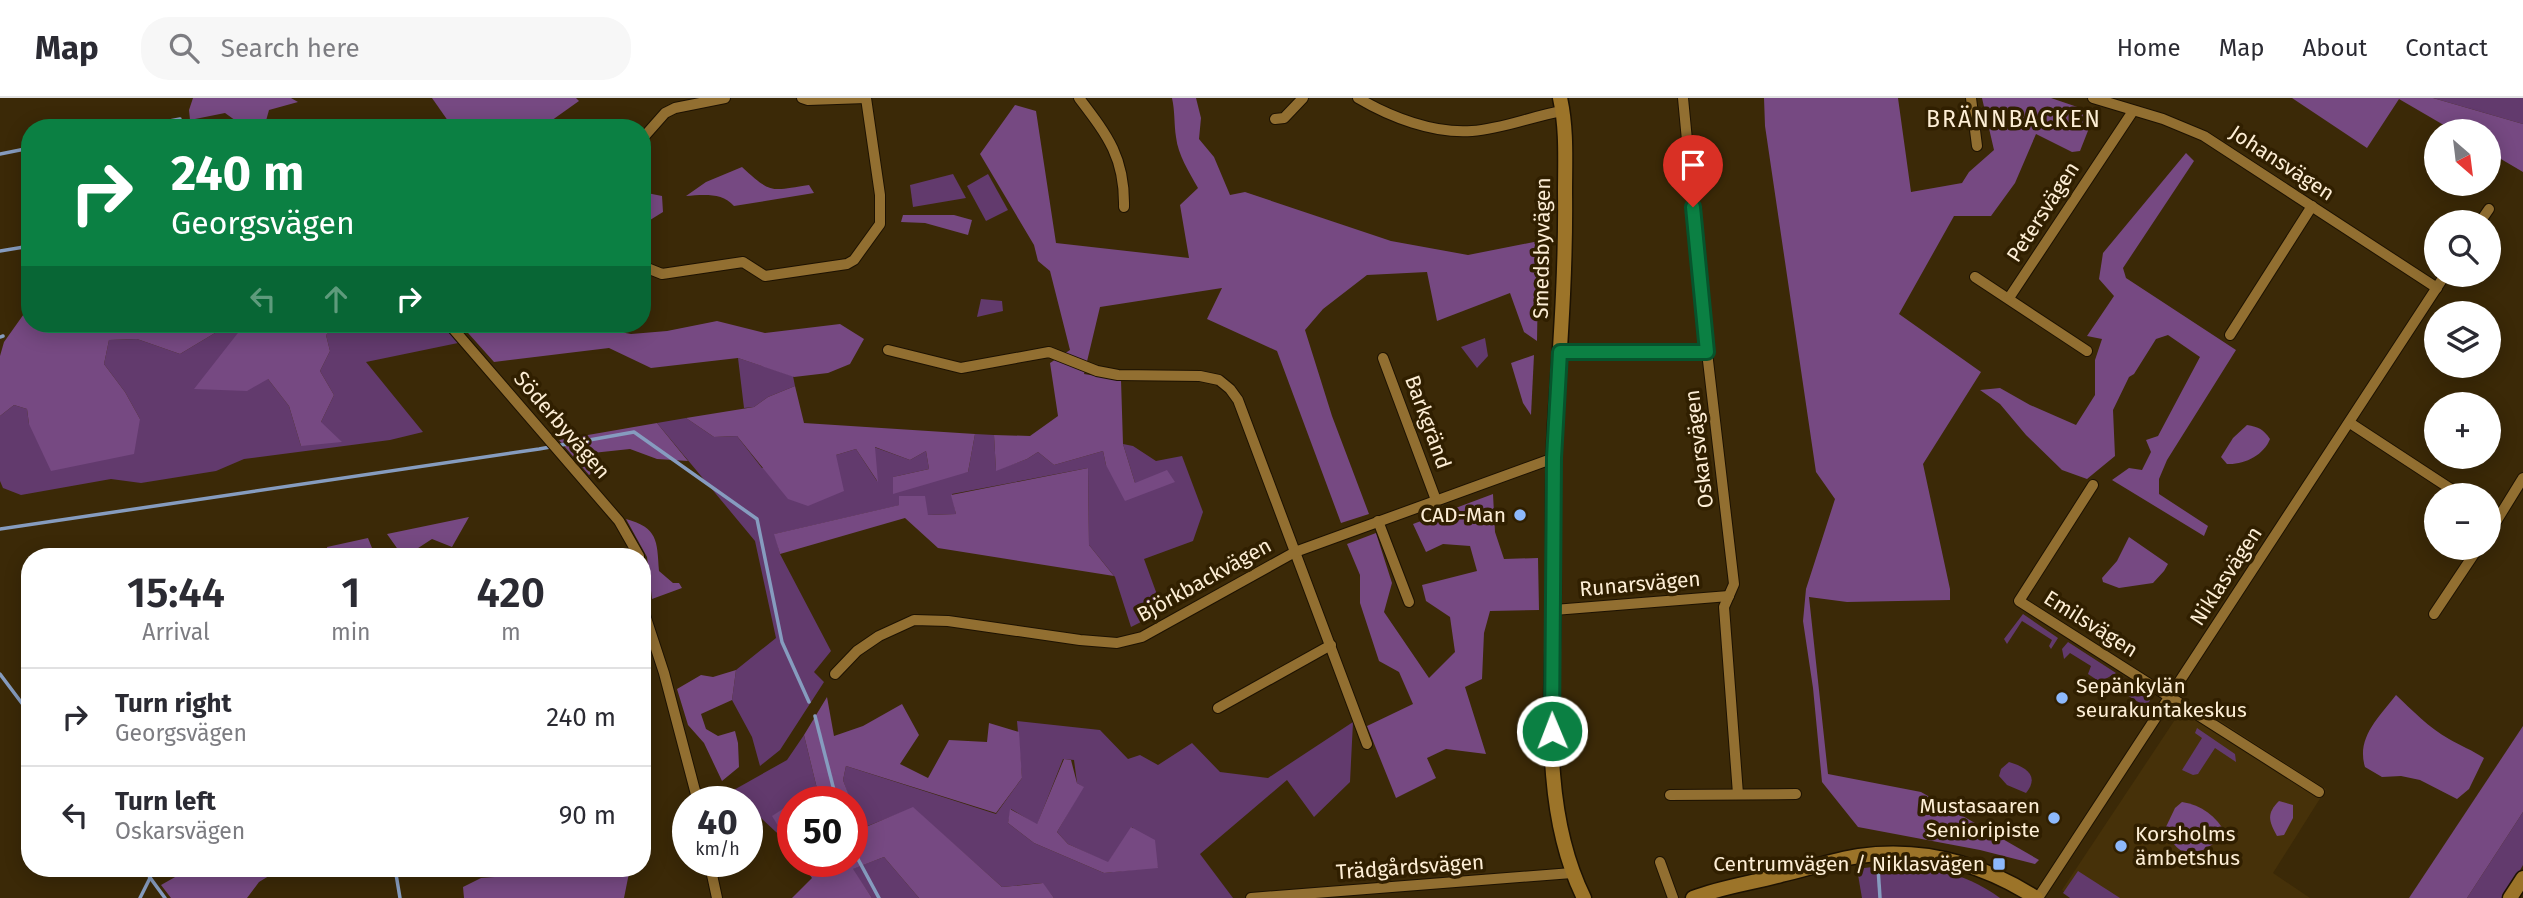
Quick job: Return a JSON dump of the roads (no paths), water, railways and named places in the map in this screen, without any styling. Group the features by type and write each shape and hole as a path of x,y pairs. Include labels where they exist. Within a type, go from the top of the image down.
{"main road":[{"name":"Smedsbyvägen","path":"1561,105 1566,242 1554,458 1552,758 1556,802 1572,873 1584,898"},
{"path":"1693,898 1856,856 1907,853 1966,863 2037,898"},
{"path":"2510,898 2523,878"}],"street":[{"path":"651,129 665,113 675,108 725,98"},
{"path":"651,270 662,274 743,262 765,276 847,264 854,260 880,224 880,195 866,98 802,98"},
{"path":"1079,98 1110,141 1123,171 1124,207"},
{"path":"1275,119 1284,118 1303,98"},
{"path":"1358,98 1371,106 1421,124 1453,131 1472,131 1561,105"},
{"name":"Oskarsvägen","path":"1683,98 1707,352 1734,584 1724,607 1738,794"},
{"path":"1971,98 1977,146"},
{"name":"Johansvägen","path":"2092,98 2164,120 2204,136 2437,288"},
{"name":"Petersvägen","path":"2009,298 2133,111"},
{"path":"2231,335 2312,206"},
{"path":"1975,277 2087,351"},
{"name":"Niklasvägen","path":"2037,898 2437,288"},
{"name":"Söderbyvägen","path":"457,333 619,521 634,548"},
{"path":"888,350 961,368 1049,352 1097,371 1200,376 1219,380 1230,388 1238,400 1367,744"},
{"path":"1560,352 1707,352"},
{"name":"Barkgränd","path":"1383,358 1436,500"},
{"path":"2350,423 2442,483"},
{"name":"Björkbackvägen","path":"835,674 857,651 870,642 914,620 948,621 1116,643 1142,637 1295,552 1554,458"},
{"path":"2501,507 2523,478"},
{"name":"Emilsvägen","path":"2093,485 2019,601 2319,792"},
{"path":"1378,521 1409,602"},
{"path":"2434,614 2470,560"},
{"name":"Runarsvägen","path":"1554,610 1729,596"},
{"path":"651,636 664,673 694,786"},
{"path":"1217,708 1331,645"},
{"path":"1670,795 1796,794"},
{"path":"1660,862 1673,898"},
{"name":"Trädgårdsvägen","path":"1251,898 1572,873"},
{"path":"712,877 717,898"}],"waterway":[{"path":"0,154 21,150"},
{"path":"0,251 21,248"},
{"path":"0,529 539,449 634,432 757,519 782,642 809,702"},
{"path":"0,674 21,702"},
{"path":"815,716 833,786"},
{"path":"1878,867 1880,898"},
{"path":"150,877 165,898"},
{"path":"396,877 400,898"},
{"path":"868,877 879,898"},
{"path":"140,898 150,878"}],"place":[{"name":"CAD-Man","path":"1520,515"},
{"name":"Sepänkylän seurakuntakeskus","path":"2062,698"},
{"name":"Mustasaaren Senioripiste","path":"2054,818"},
{"name":"Korsholms ämbetshus","path":"2121,846"},
{"name":"Centrumvägen / Niklasvägen","path":"1999,864"}],"district":[{"name":"BRÄNNBACKEN","path":"2014,119"}]}
